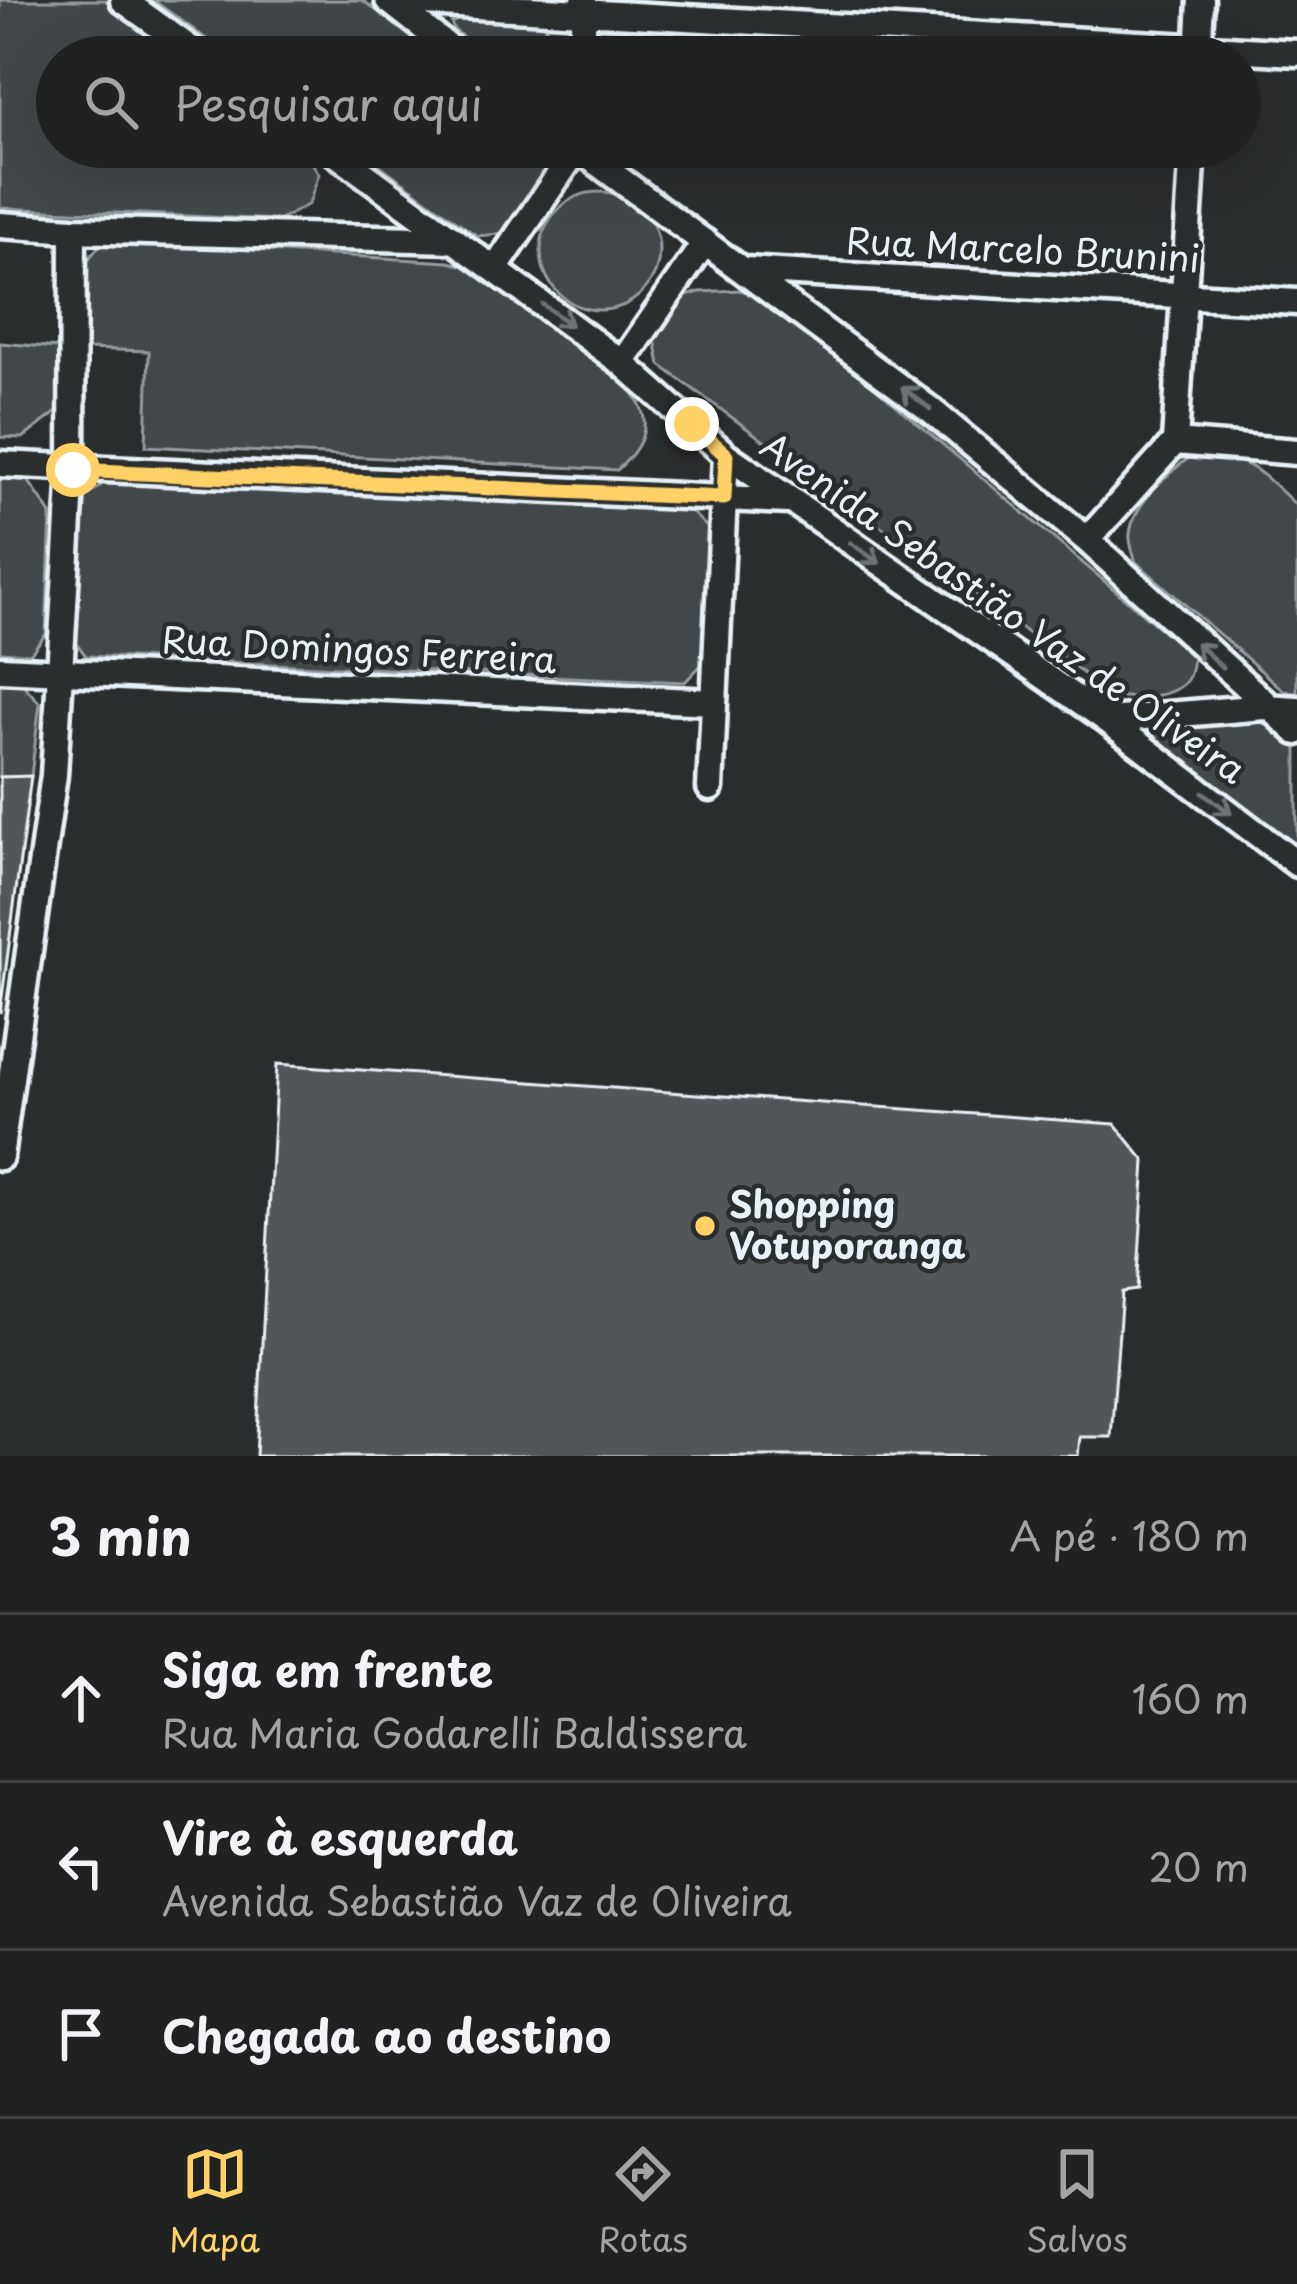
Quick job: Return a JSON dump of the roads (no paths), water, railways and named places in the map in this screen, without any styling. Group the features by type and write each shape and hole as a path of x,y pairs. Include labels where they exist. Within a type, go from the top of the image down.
{"street":[{"path":"123,0 173,36"},
{"path":"388,0 584,6 976,36"},
{"path":"388,0 433,36"},
{"path":"1199,36 1201,0"},
{"path":"583,36 584,6"},
{"path":"1261,53 1297,53"},
{"name":"Avenida Sebastião Vaz de Oliveira","path":"356,168 622,363 726,455 1107,720 1297,864"},
{"path":"495,269 564,168"},
{"name":"Avenida Sebastião Vaz de Oliveira","path":"605,168 932,411 1087,540 1297,732"},
{"path":"1087,540 1175,442 1192,168"},
{"path":"0,225 455,240"},
{"path":"0,1157 54,775 73,470 73,230"},
{"path":"622,363 705,242"},
{"name":"Rua Marcelo Brunini","path":"745,270 1297,302"},
{"path":"1175,442 1286,452 1297,473"},
{"path":"710,788 726,455"},
{"path":"0,464 789,501"},
{"name":"Rua Domingos Ferreira","path":"0,670 714,702"},
{"path":"1107,720 1265,706 1297,709"}],"place":[{"name":"Shopping Votuporanga","path":"705,1226"}]}
